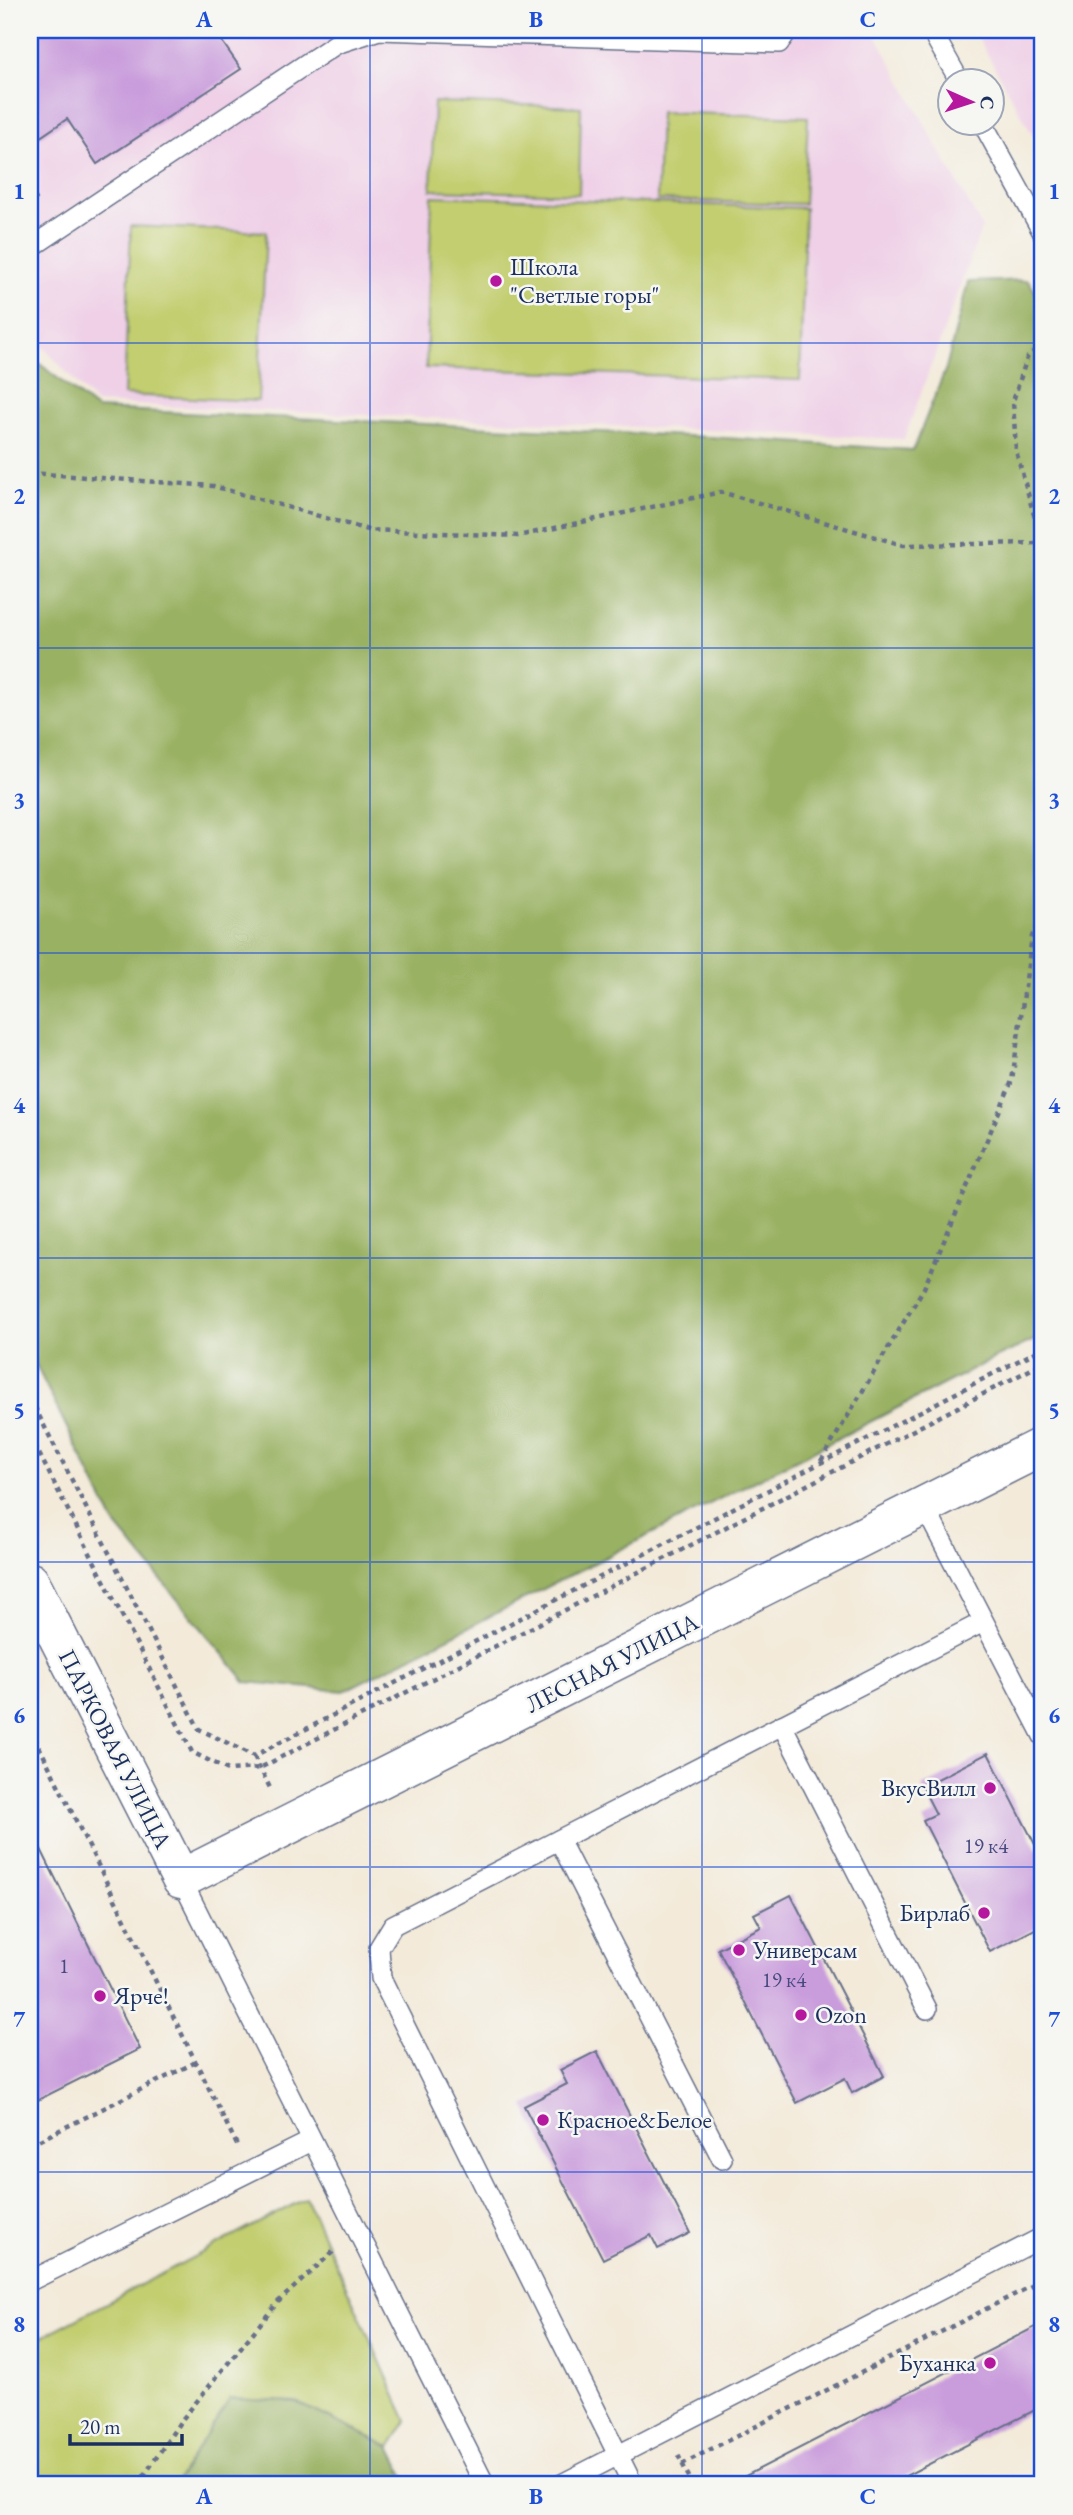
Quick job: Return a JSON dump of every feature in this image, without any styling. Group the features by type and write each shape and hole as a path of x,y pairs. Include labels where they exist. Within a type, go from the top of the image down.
{"street":[{"name":"ЛЕСНАЯ УЛИЦА","path":"181,1879 1043,1446"},
{"name":"ПАРКОВАЯ УЛИЦА","path":"30,1582 181,1879"}],"lane":[{"path":"30,248 336,44 379,30 779,44 788,30"},
{"path":"931,30 951,66"},
{"path":"990,136 1040,222"},
{"path":"924,1506 1043,1736"},
{"path":"633,2485 381,1978 379,1948 393,1925 984,1622"},
{"path":"782,1726 927,2009"},
{"path":"559,1840 722,2159"},
{"path":"181,1879 485,2485"},
{"path":"30,2281 311,2141"},
{"path":"560,2485 1043,2237"}],"path":[{"path":"30,472 213,486 368,530 518,536 721,492 903,545 1042,545 1016,451 1013,401 1027,358 1043,343"},
{"path":"820,1462 924,1288 1012,1082 1032,936 1043,920"},
{"path":"254,1756 1043,1348"},
{"path":"30,1436 192,1752 228,1770 260,1768 1043,1363"},
{"path":"30,1398 199,1729 254,1756 271,1790"},
{"path":"30,1728 250,2171"},
{"path":"30,2145 196,2062"},
{"path":"138,2485 180,2422 278,2302 356,2231"},
{"path":"682,2464 1043,2280"}],"shaded area":[{"name":"Школа \"Светлые горы\"","path":"30,30 873,30 982,227 904,439 95,403 30,335"},
{"path":"974,30 1043,30 1043,154 1006,88 1006,66 994,66"}],"green space":[{"path":"434,102 581,107 579,194 431,190"},
{"path":"660,112 808,117 804,204 657,200"},
{"path":"432,196 805,208 800,380 426,368"},
{"path":"131,226 266,232 258,401 124,395"},
{"path":"1028,280 1043,304 1043,1336 995,1358 344,1691 246,1682 114,1523 30,1353 30,356 96,409 709,437 913,450 946,368 968,282"},
{"path":"306,2198 407,2421 390,2447 296,2402 230,2399 174,2485 30,2485 30,2343"},
{"path":"230,2399 296,2402 390,2447 409,2485 174,2485"}],"building":[{"path":"30,30 214,30 241,69 97,164 67,119 30,144"},
{"path":"30,187 37,199 30,204"},
{"path":"988,1753 1043,1860 1043,1925 990,1952 923,1820 936,1814 922,1787"},
{"path":"30,1827 140,2049 30,2104"},
{"path":"791,1895 884,2076 852,2093 845,2078 797,2103 718,1949 761,1927 754,1914"},
{"path":"597,2051 690,2233 658,2249 651,2235 603,2259 524,2106 567,2084 560,2070"},
{"path":"1043,2323 1043,2406 888,2485 728,2485"}],"place":[{"name":"Школа \"Светлые горы\"","path":"496,281"},
{"name":"ВкусВилл","path":"990,1788"},
{"name":"Бирлаб","path":"984,1913"},
{"name":"Универсам","path":"739,1950"},
{"name":"Ярче!","path":"100,1996"},
{"name":"Ozon","path":"801,2015"},
{"name":"Красное&Белое","path":"543,2120"},
{"name":"Буханка","path":"990,2363"}]}
